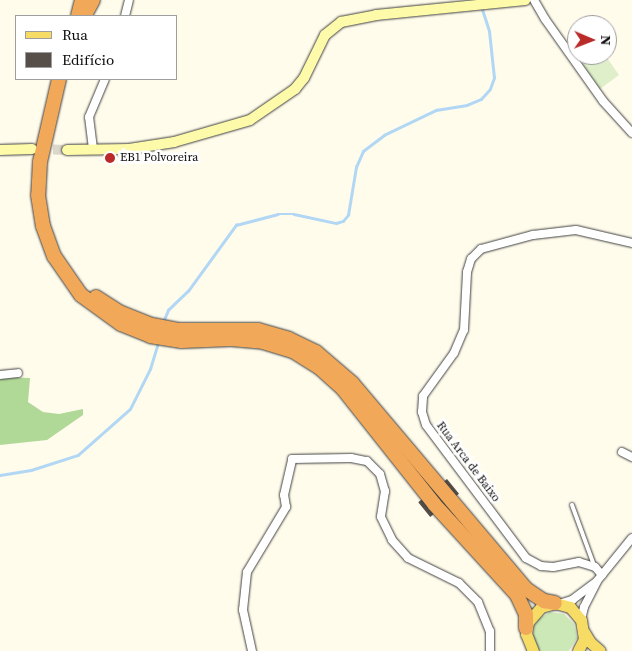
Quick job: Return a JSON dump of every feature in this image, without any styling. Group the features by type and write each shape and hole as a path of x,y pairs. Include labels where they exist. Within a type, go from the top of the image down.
{"highway":[{"path":"74,0 82,10 93,0"},
{"path":"60,80 40,162 38,195 43,226 54,256 81,295 120,324 150,336 182,341 231,339 262,342 292,352 320,368 343,389 434,504 517,596 526,614 526,628"},
{"path":"69,80 50,162 46,200 51,227 65,260 79,281 107,305 148,324 180,330 258,330 289,339 316,352 352,383 526,589 544,601 557,603"}],"main road":[{"path":"67,150 129,149 174,142 250,120 295,89 304,78 325,35 341,22 376,15 525,0"},
{"path":"0,150 32,149"},
{"path":"533,651 527,640 526,628 536,611 557,603 570,607 581,620 584,632 600,651"},
{"path":"578,651 584,632"}],"street":[{"path":"125,15 129,0"},
{"path":"534,0 545,20 603,101 632,133"},
{"path":"93,150 89,117 105,80"},
{"name":"Rua Arca de Baixo","path":"595,567 579,562 553,567 541,566 526,558 426,425 422,412 423,396 454,353 464,330 467,272 471,259 481,249 533,235 576,230 632,243"},
{"path":"0,375 18,373"},
{"path":"622,452 632,457"},
{"path":"252,651 243,610 247,572 286,508 284,495 292,459 352,458 367,462 380,474 385,491 381,516 392,540 408,558 459,583 478,602 490,631 490,651"},
{"path":"557,603 572,600 599,578 632,538"},
{"path":"581,620 584,607 599,578 595,567"}],"lane":[{"path":"572,505 595,567"}],"green space":[{"path":"583,65 612,65 619,75 600,89"},
{"path":"0,377 30,378 28,402 43,412 59,414 83,409 83,415 47,440 0,445"},
{"path":"550,612 564,614 574,624 577,638 569,651 540,651 533,641 534,626 537,620"}],"building":[{"path":"447,479 459,494 430,517 418,502"}],"waterway":[{"path":"163,322 168,310 188,291 236,225 278,214 294,214 336,223 343,221 348,215 356,167 363,151 384,135 436,110 467,105 481,99 490,89 494,78 489,31 481,6"},
{"path":"0,475 31,470 78,455 130,409 150,369 158,342"}],"tunnel":[{"path":"38,149 67,150"}],"place":[{"name":"EB1 Polvoreira","path":"110,158"}]}
